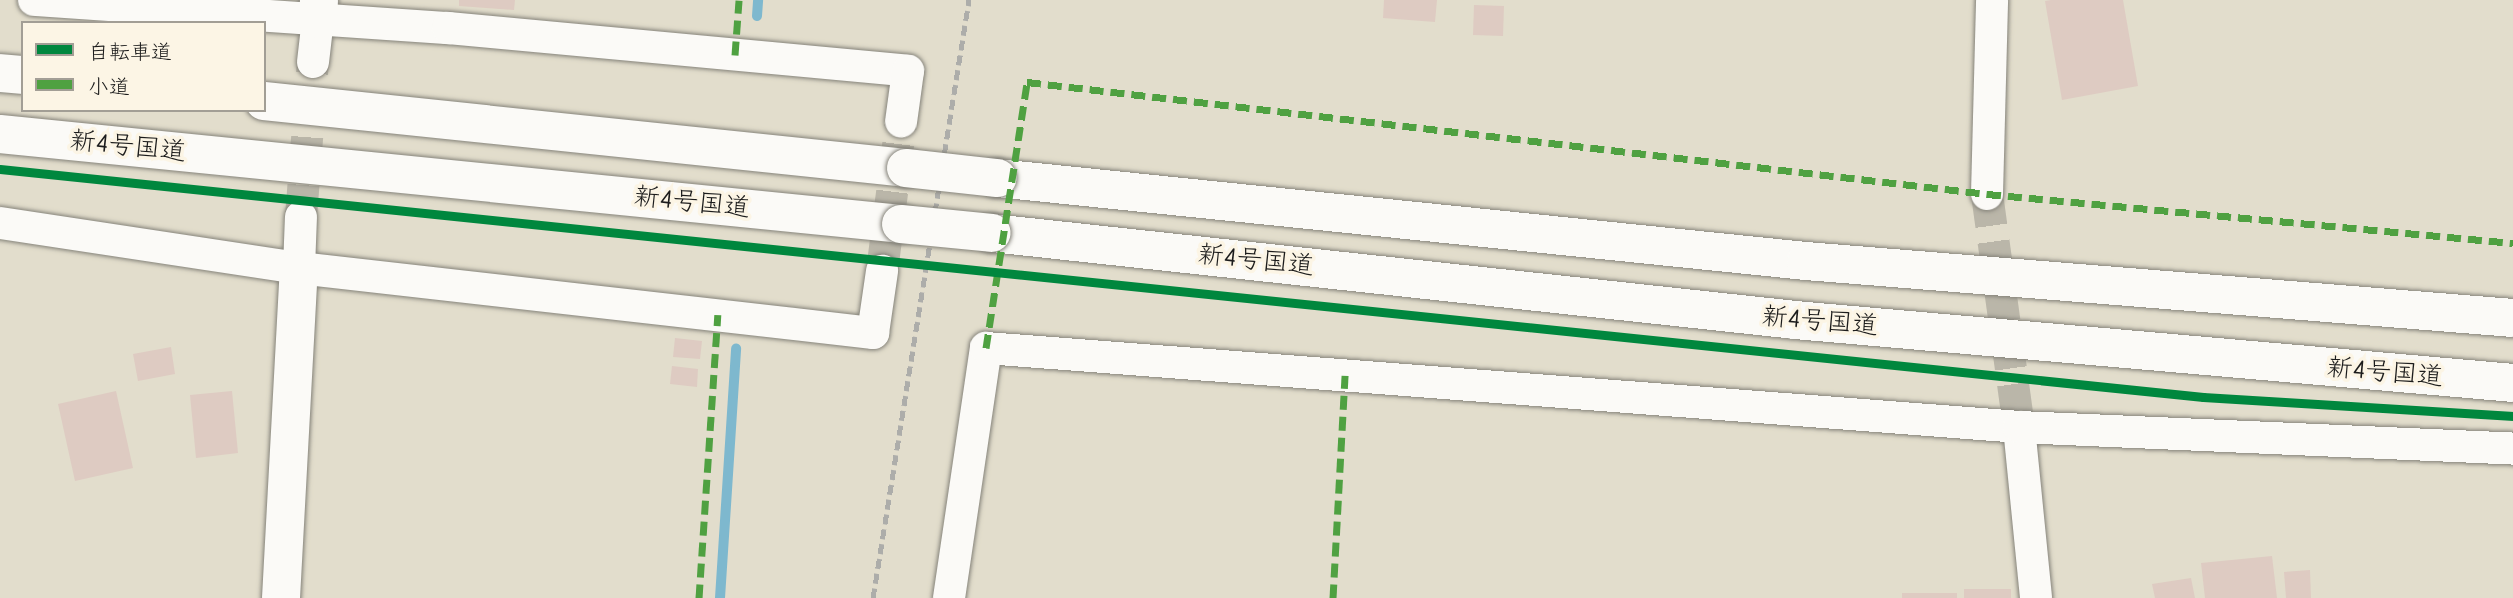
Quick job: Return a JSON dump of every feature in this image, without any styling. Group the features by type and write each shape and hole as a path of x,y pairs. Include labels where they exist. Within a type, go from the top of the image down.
{"main road":[{"path":"0,73 21,75"},
{"path":"266,101 1806,261 2513,318"},
{"name":"新4号国道","path":"0,134 992,233 1796,320 2513,383"},
{"path":"281,598 299,268"}],"street":[{"path":"34,0 318,10 908,71 901,122"},
{"path":"1987,194 1992,0"},
{"path":"313,62 318,10"},
{"path":"299,268 301,218"},
{"path":"0,223 299,268 873,333 882,271"},
{"path":"949,598 986,348 2019,427 2513,449"},
{"path":"2019,427 2036,598"}],"building":[{"path":"459,0 515,0 514,10 459,6"},
{"path":"1384,0 1437,0 1435,22 1383,18"},
{"path":"2123,0 2138,86 2062,100 2045,1"},
{"path":"1474,5 1504,6 1503,36 1473,35"},
{"path":"675,338 702,341 700,359 673,357"},
{"path":"171,347 175,374 138,381 133,354"},
{"path":"672,366 698,369 697,387 670,384"},
{"path":"116,391 133,468 75,481 58,404"},
{"path":"232,391 238,453 196,458 190,395"},
{"path":"2272,556 2277,598 2205,598 2201,563"},
{"path":"2310,570 2311,598 2286,598 2284,572"},
{"path":"2191,578 2195,598 2155,598 2152,584"},
{"path":"1964,589 2011,589 2011,598 1964,598"},
{"path":"1902,593 1957,593 1957,598 1902,598"}],"waterway":[{"path":"757,16 758,0"},
{"path":"720,598 736,349"}],"tunnel":[{"path":"301,217 313,62"},
{"path":"882,271 901,122"},
{"path":"1987,194 2019,427"}],"railway":[{"path":"873,598 969,0"}],"marked path":[{"path":"735,55 739,0"},
{"path":"986,348 1027,82 1987,194 2513,243"},
{"path":"699,598 718,315"},
{"path":"1333,598 1345,375"}],"cycle path":[{"path":"0,169 2203,397 2513,416"}]}
